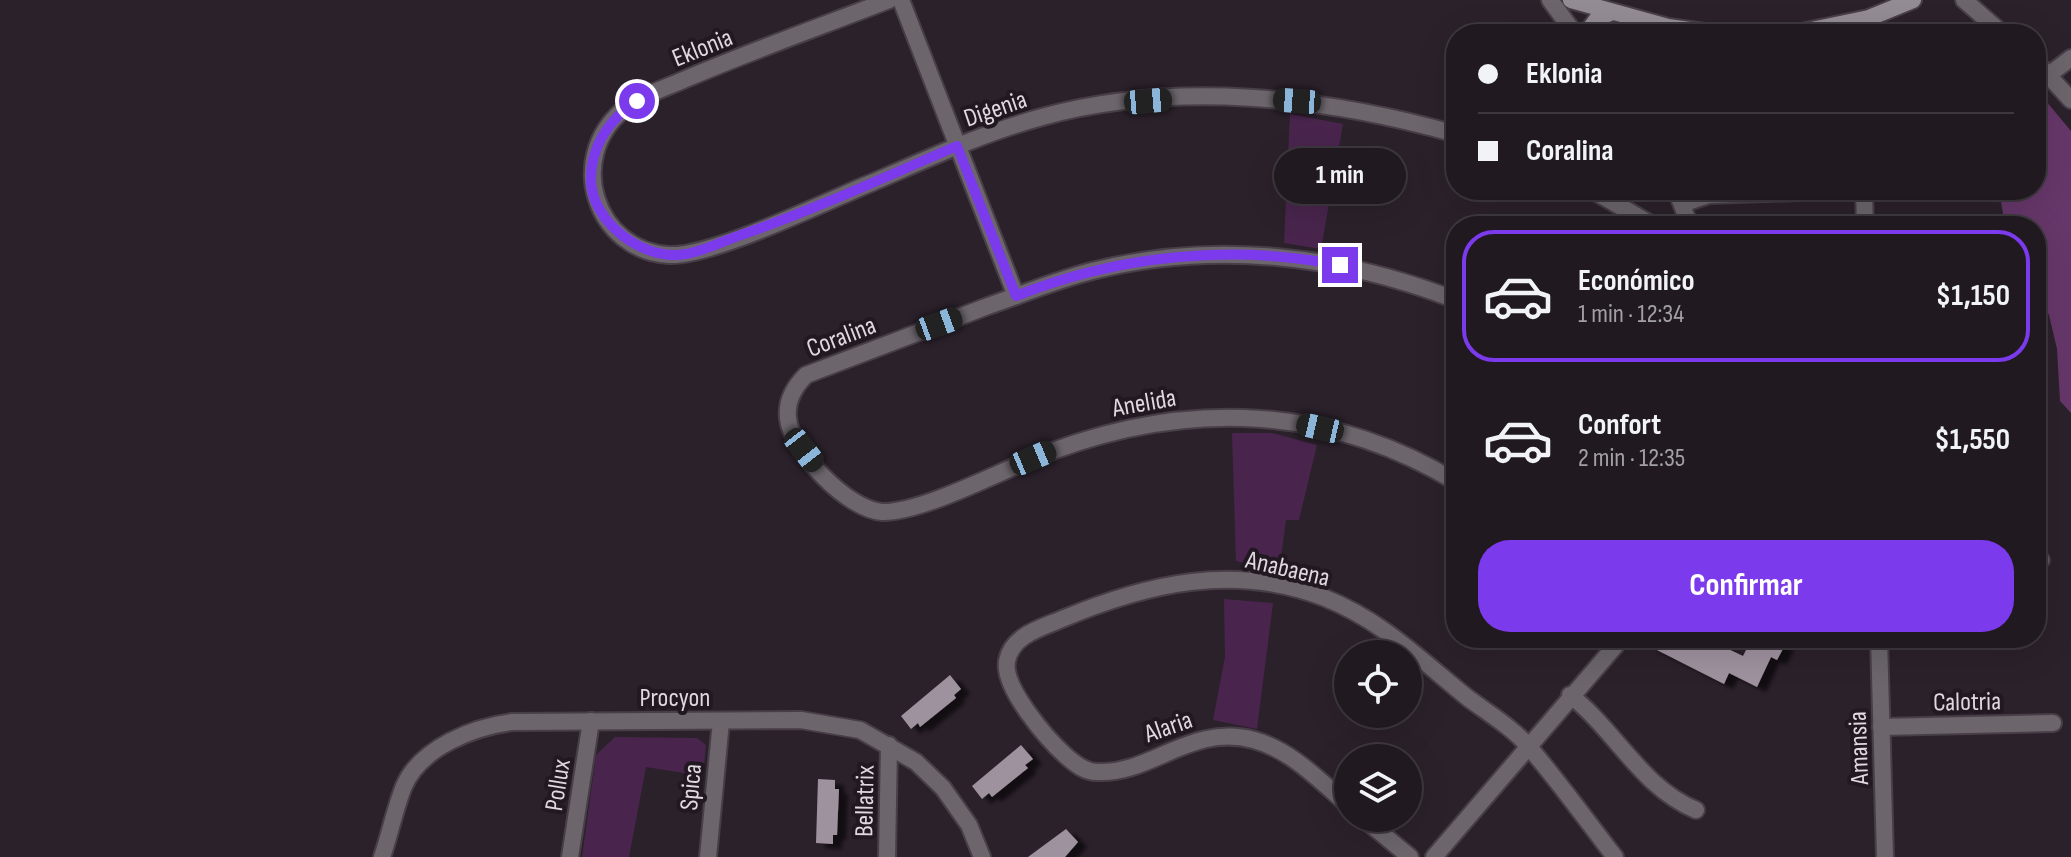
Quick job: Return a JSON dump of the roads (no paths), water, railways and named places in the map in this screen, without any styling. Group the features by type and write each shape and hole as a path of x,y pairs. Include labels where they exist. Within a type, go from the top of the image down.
{"street":[{"name":"Eklonia","path":"592,193 592,164 600,139 616,117 637,101 889,0"},
{"path":"901,0 1016,296"},
{"path":"1550,0 1568,24"},
{"path":"1571,0 1656,24"},
{"path":"1840,24 1869,18 1913,0"},
{"path":"1964,0 1992,24"},
{"path":"1593,24 1610,13"},
{"path":"2050,74 2071,58"},
{"path":"2046,71 2071,100"},
{"name":"Digenia","path":"592,193 626,239 657,254 680,255 773,224 957,146 1070,111 1141,101 1212,98 1338,107 1446,132"},
{"path":"1609,200 1637,216"},
{"name":"Coralina","path":"845,499 790,429 789,402 798,383 806,375 1057,280 1133,262 1249,255 1357,268 1446,297"},
{"name":"Anelida","path":"845,499 877,512 899,510 1088,437 1148,423 1210,417 1271,419 1337,431 1401,454 1446,477"},
{"name":"Anabaena","path":"1081,768 1064,754 1009,683 1007,664 1014,646 1029,634 1116,597 1153,586 1201,579 1273,584 1347,607 1370,619 1415,653 1527,745 1615,857"},
{"path":"1434,857 1613,648"},
{"name":"Amansia","path":"1879,648 1885,857"},
{"path":"1570,695 1609,731 1655,786 1696,810"},
{"name":"Procyon","path":"382,857 405,784 446,744 496,724 801,720 860,730 916,762 943,788 969,825 982,857"},
{"name":"Pollux","path":"570,857 591,721"},
{"name":"Spica","path":"708,857 721,721"},
{"name":"Calotria","path":"1881,727 2053,723"},
{"name":"Alaria","path":"1081,768 1104,772 1201,738 1240,737 1284,754 1334,794"},
{"name":"Bellatrix","path":"887,857 889,745"},
{"path":"1380,832 1410,857"}]}
